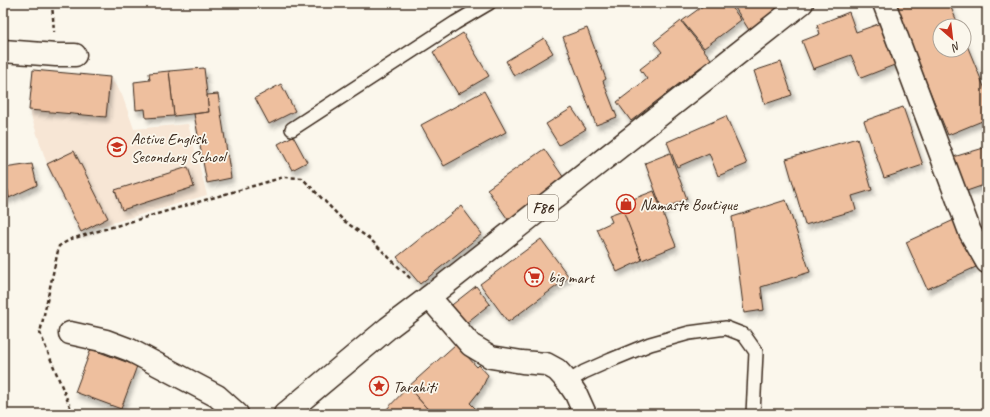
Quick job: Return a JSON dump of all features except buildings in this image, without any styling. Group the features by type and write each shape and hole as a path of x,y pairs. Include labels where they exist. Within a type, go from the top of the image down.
{"street":[{"name":"F86","path":"285,414 388,328 430,297 802,3"},
{"path":"884,3 970,232 987,262"},
{"path":"3,51 56,55 75,54"},
{"path":"430,297 471,345 491,357 546,364 557,370 576,394 585,414"},
{"path":"70,333 106,341 130,350 217,396 237,414"}],"lane":[{"path":"292,129 454,23 489,3"},
{"path":"568,382 584,372 650,344 689,333 726,328 744,335 756,352 753,414"}],"path":[{"path":"73,414 40,333 59,246 71,239 284,177 302,178 344,221 370,239 430,297"}],"shaded area":[{"name":"Active English Secondary School","path":"33,70 110,77 122,95 134,129 188,124 207,195 81,232 47,164 29,110"}],"place":[{"name":"Active English Secondary School","path":"117,147"},
{"name":"Namaste Boutique","path":"626,204"},
{"name":"big mart","path":"534,277"},
{"name":"Tarahiti","path":"379,386"}]}
